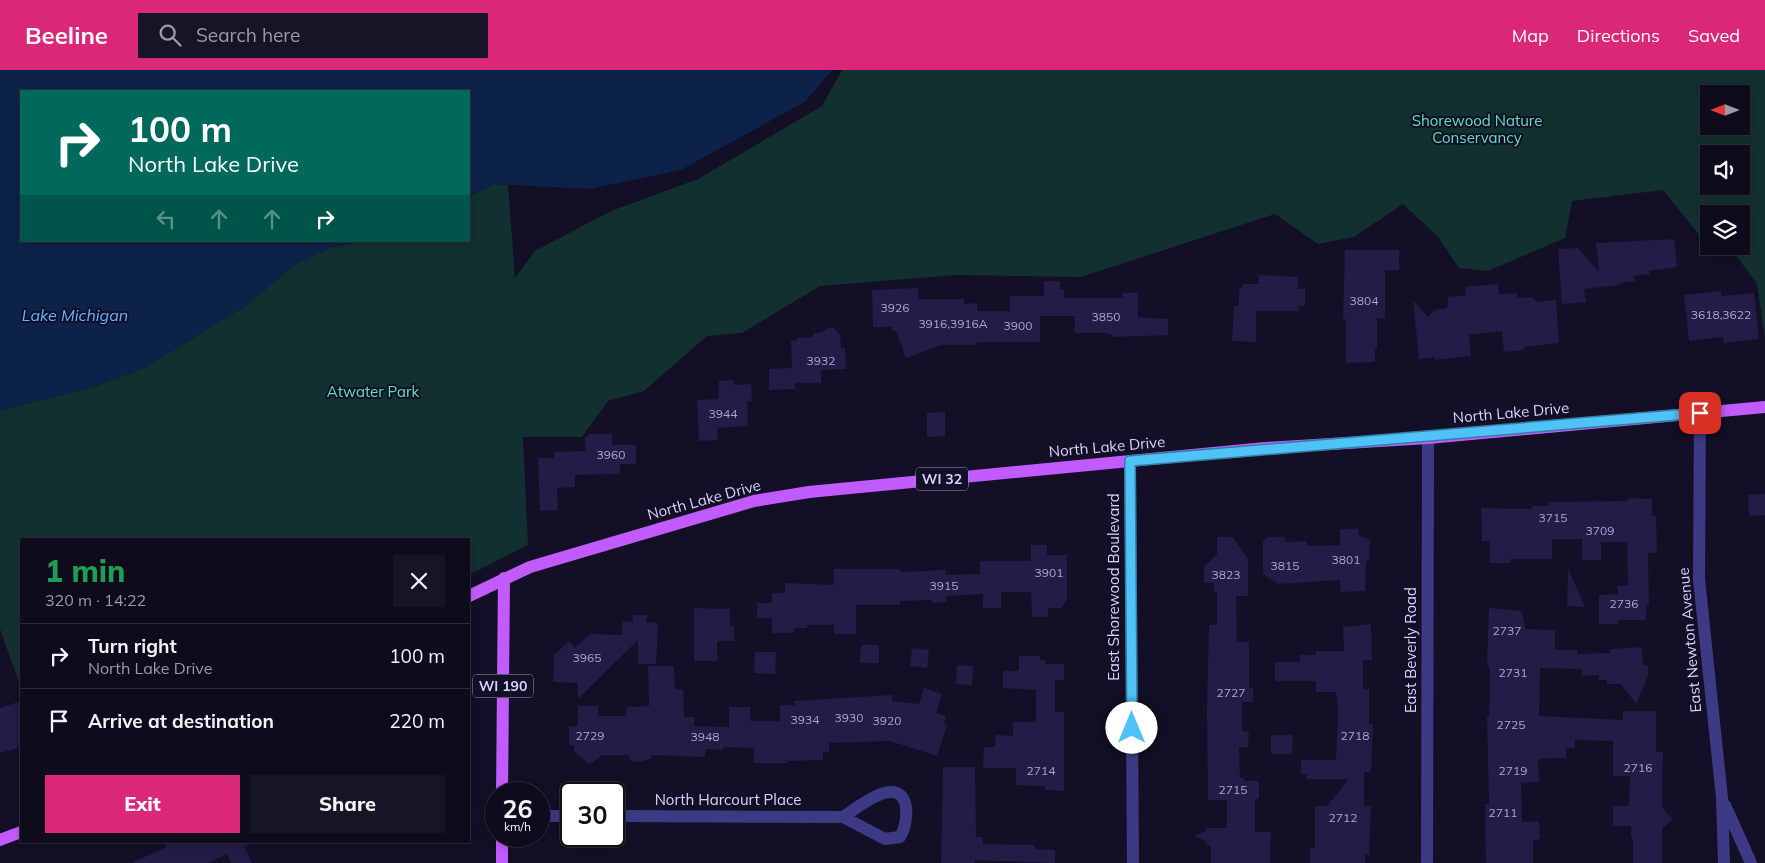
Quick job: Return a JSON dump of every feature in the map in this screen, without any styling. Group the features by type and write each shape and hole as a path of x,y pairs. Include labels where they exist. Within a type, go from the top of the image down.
{"main road":[{"name":"North Lake Drive","path":"470,595 530,567 754,501 809,492 1265,448 1428,438 1765,407"},
{"name":"WI 190","path":"502,782 504,578"},
{"path":"0,840 20,832"},
{"path":"502,847 502,863"}],"street":[{"name":"East Newton Avenue","path":"1700,413 1698,579 1722,798 1724,863"},
{"name":"East Beverly Road","path":"1427,863 1428,438"},
{"name":"East Shorewood Boulevard","path":"1130,461 1133,863"},
{"name":"North Harcourt Place","path":"625,816 843,817 884,838 892,840 900,837 905,829 908,817 905,800 897,793 884,792 843,817"},
{"path":"1722,798 1751,863"}],"green space":[{"path":"842,70 1765,70 1765,339 1757,284 1736,255 1750,255 1750,205 1700,205 1700,236 1663,190 1572,201 1565,238 1488,271 1459,268 1438,237 1403,204 1354,237 1318,244 1275,214 1081,277 956,275 820,286 742,333 707,336 644,391 608,401 582,437 523,437 528,545 470,574 470,538 20,538 20,685 0,629 0,411 99,385 146,367 245,306 296,264 329,248 356,242 470,242 470,196 495,184 508,185 515,278 535,251 611,211 698,179 822,106"}],"water":[{"name":"Lake Michigan","path":"0,70 832,70 806,101 681,170 590,189 495,184 470,196 470,90 20,90 20,242 356,242 329,248 296,264 245,306 146,367 99,385 0,411"}],"building":[{"path":"1674,239 1677,267 1649,271 1650,274 1634,276 1635,281 1619,283 1619,285 1584,289 1586,302 1562,304 1558,249 1578,248 1599,272 1596,243"},
{"path":"1345,250 1399,250 1399,270 1385,270 1385,318 1377,318 1375,362 1346,363 1346,319 1343,319"},
{"path":"1259,275 1298,277 1298,289 1305,289 1305,306 1299,306 1299,311 1256,311 1256,342 1232,341 1234,306 1239,306 1239,290 1244,284 1259,284"},
{"path":"1044,281 1060,281 1060,289 1064,289 1064,298 1123,298 1123,293 1138,293 1138,317 1168,319 1168,335 1113,337 1113,335 1106,333 1075,333 1075,316 1040,316 1040,342 977,342 977,345 941,345 906,358 896,331 892,331 891,327 873,327 872,290 918,288 918,299 964,299 964,304 977,303 977,311 1010,311 1010,296 1044,296"},
{"path":"1498,284 1499,294 1517,293 1517,298 1532,297 1537,302 1556,300 1559,343 1524,347 1524,350 1504,352 1502,331 1469,335 1471,356 1435,360 1435,357 1419,359 1413,300 1428,317 1435,310 1447,308 1448,297 1466,295 1465,287"},
{"path":"1721,291 1721,296 1754,293 1759,339 1724,343 1723,337 1689,341 1684,295"},
{"path":"828,328 834,328 840,335 841,348 845,348 846,369 821,370 821,383 795,383 795,389 769,390 769,369 792,368 791,341 797,341 797,338 813,337 813,333 821,333"},
{"path":"734,380 734,385 751,384 752,401 747,401 748,426 717,428 718,440 699,441 697,400 718,399 719,381"},
{"path":"945,412 945,436 927,437 927,413"},
{"path":"588,434 612,434 612,445 636,445 636,464 620,464 620,474 575,475 575,487 557,488 558,510 540,511 538,458 554,458 554,452 586,451 585,437 588,437"},
{"path":"1765,494 1765,515 1749,516 1748,495"},
{"path":"1630,498 1652,499 1652,515 1656,516 1657,553 1648,553 1649,605 1646,605 1646,620 1618,620 1618,624 1599,624 1599,595 1618,594 1617,586 1628,585 1627,542 1601,542 1601,560 1582,560 1582,539 1552,539 1552,559 1510,559 1510,563 1490,563 1490,541 1482,541 1481,508 1532,509 1532,506 1549,506 1549,502 1627,501"},
{"path":"1340,529 1358,529 1358,535 1370,540 1369,561 1366,561 1365,591 1341,592 1340,580 1278,584 1263,574 1263,541 1268,537 1285,537 1285,542 1307,541 1307,546 1340,545"},
{"path":"1217,537 1233,537 1248,559 1248,596 1236,596 1237,642 1249,642 1249,688 1253,688 1253,702 1242,702 1242,731 1249,732 1248,747 1239,747 1240,778 1244,778 1244,781 1259,781 1259,799 1255,799 1255,832 1271,832 1270,863 1211,863 1211,845 1207,845 1207,842 1194,836 1206,831 1206,828 1227,828 1227,800 1208,800 1207,711 1209,625 1217,625 1217,592 1214,592 1214,583 1204,583 1204,567 1217,554"},
{"path":"1031,545 1047,545 1047,555 1067,555 1067,600 1061,608 1048,608 1048,617 1032,617 1031,592 1001,592 1001,608 983,608 983,594 946,596 947,602 932,603 932,600 900,601 900,605 856,605 856,634 834,634 834,625 807,625 807,628 794,628 794,633 772,633 772,618 757,618 757,603 772,603 772,593 785,593 785,583 834,585 834,569 900,569 900,572 945,570 946,575 980,574 980,561 1031,561"},
{"path":"1568,568 1585,607 1567,606"},
{"path":"694,608 730,609 730,626 734,626 734,641 717,641 717,661 694,661"},
{"path":"1489,608 1522,611 1525,629 1555,630 1555,650 1577,650 1577,654 1610,653 1610,649 1642,647 1643,664 1648,666 1648,676 1636,704 1621,684 1607,684 1607,680 1599,680 1599,675 1582,676 1582,669 1540,668 1539,716 1623,720 1623,711 1656,711 1656,752 1663,752 1662,807 1673,820 1662,828 1662,863 1633,863 1631,826 1613,826 1613,806 1629,806 1630,776 1613,776 1613,741 1575,740 1575,748 1566,748 1566,758 1538,759 1539,782 1521,783 1522,822 1539,821 1540,839 1533,840 1533,863 1486,863 1485,804 1489,804 1487,716 1489,716 1490,668 1487,665"},
{"path":"633,615 647,615 646,622 658,623 656,664 638,664 638,640 578,699 578,683 553,682 554,655 569,641 575,648 590,634 622,635 622,621 633,622"},
{"path":"1371,624 1372,660 1363,660 1363,689 1369,689 1369,724 1373,724 1371,772 1364,772 1364,806 1371,806 1369,855 1365,855 1365,863 1310,863 1310,848 1315,848 1315,806 1327,806 1349,779 1307,779 1307,774 1301,774 1301,760 1336,760 1338,709 1336,692 1316,692 1316,681 1275,681 1275,662 1300,662 1300,655 1316,655 1316,651 1344,651 1343,627"},
{"path":"861,645 879,645 879,663 860,663"},
{"path":"912,648 929,650 927,668 910,666"},
{"path":"755,652 776,652 775,674 754,673"},
{"path":"1019,656 1040,656 1040,660 1045,660 1045,664 1064,664 1064,680 1055,680 1055,712 1064,712 1064,791 1045,790 1045,786 1016,785 1016,768 983,768 984,747 995,747 996,735 1013,736 1013,722 1036,722 1036,690 1003,688 1003,671 1019,671"},
{"path":"957,665 973,666 972,685 956,684"},
{"path":"648,666 674,666 675,689 683,689 684,717 695,717 694,726 729,727 729,707 750,707 750,721 780,721 780,705 795,705 794,701 892,695 892,701 919,704 924,688 942,694 936,713 946,716 944,724 947,725 937,756 890,741 829,743 829,752 823,752 823,760 787,761 787,763 754,763 754,748 723,747 723,750 705,749 705,757 651,755 651,759 637,762 629,760 629,755 602,755 592,763 587,763 574,751 574,745 569,745 569,726 578,726 578,706 598,706 598,716 625,716 628,707 649,706"},
{"path":"20,701 20,747 0,753 0,708"},
{"path":"1271,735 1293,735 1292,754 1271,754"},
{"path":"943,767 975,767 976,837 983,837 983,844 1035,845 1035,849 1055,850 1055,863 975,860 975,863 941,863"},
{"path":"164,843 251,843 244,846 252,863 231,863 227,854 208,863 132,863 166,847"}],"route":[{"path":"1132,728 1130,461 1265,448 1428,438 1700,413"}],"park label":[{"name":"Shorewood Nature Conservancy","path":"1477,130"},
{"name":"Atwater Park","path":"373,392"}]}
